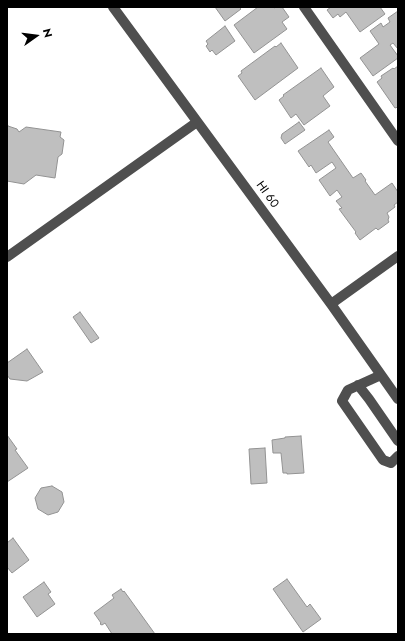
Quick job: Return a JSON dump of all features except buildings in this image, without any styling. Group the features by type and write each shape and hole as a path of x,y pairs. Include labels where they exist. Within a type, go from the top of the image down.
{"street":[{"name":"HI 60","path":"114,7 398,399"},
{"path":"304,7 398,141"},
{"path":"7,257 197,122"},
{"path":"330,304 398,256"},
{"path":"381,375 348,390 342,401 383,460 391,463 398,456"},
{"path":"358,385 398,440"}]}
